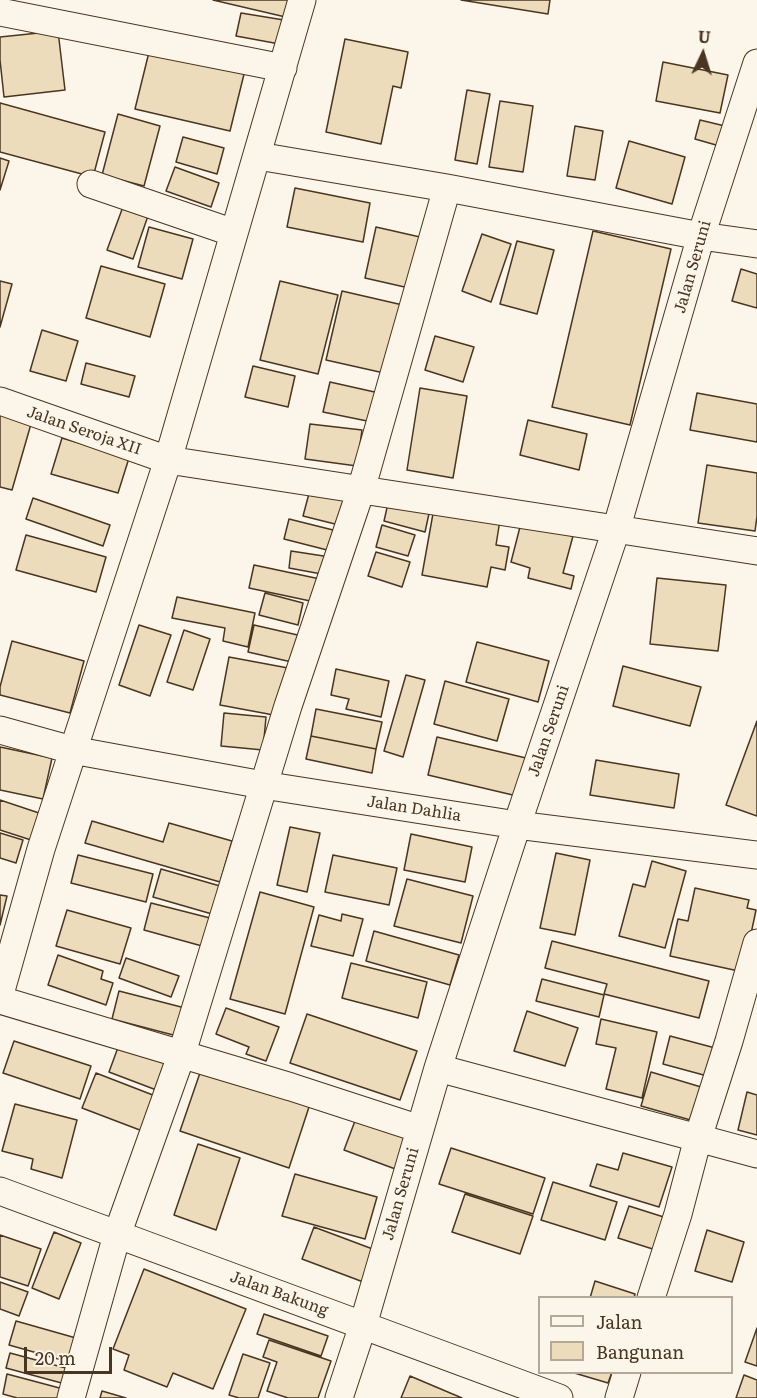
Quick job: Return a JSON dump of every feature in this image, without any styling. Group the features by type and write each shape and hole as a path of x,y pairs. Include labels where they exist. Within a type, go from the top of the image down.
{"street":[{"path":"0,994 72,750 168,460 302,0"},
{"path":"0,12 283,68"},
{"name":"Jalan Seruni","path":"339,1398 363,1325 438,1068 616,530 701,236 757,63"},
{"path":"258,156 447,188 701,236 757,244"},
{"path":"91,184 234,233"},
{"path":"71,1398 117,1235 181,1056 263,785 361,490 447,188"},
{"name":"Jalan Seroja XII","path":"0,401 168,460 757,551"},
{"name":"Jalan Dahlia","path":"0,730 72,750 263,785 517,825 757,855"},
{"path":"652,1296 678,1214 698,1138 757,943"},
{"path":"0,1000 420,1128"},
{"path":"438,1068 757,1155"},
{"name":"Jalan Bakung","path":"0,1191 559,1398"},
{"path":"619,1398 626,1374"}],"building":[{"path":"213,0 298,0 294,19"},
{"path":"461,0 550,0 548,14"},
{"path":"241,13 290,21 285,45 236,36"},
{"path":"58,31 65,90 4,97 0,37"},
{"path":"345,39 408,52 401,88 393,86 381,144 326,132"},
{"path":"151,44 246,66 230,131 135,109"},
{"path":"663,62 728,75 720,113 656,101"},
{"path":"467,90 490,94 477,164 455,160"},
{"path":"500,101 533,106 523,172 489,167"},
{"path":"0,103 105,132 93,177 0,152"},
{"path":"118,114 160,126 144,186 102,175"},
{"path":"700,120 729,127 723,147 695,139"},
{"path":"575,126 603,131 595,180 567,176"},
{"path":"183,137 224,148 217,174 176,162"},
{"path":"629,141 685,157 672,204 616,188"},
{"path":"0,158 9,161 0,190"},
{"path":"175,167 219,183 211,207 166,191"},
{"path":"295,188 370,203 363,242 287,227"},
{"path":"124,204 149,213 133,259 107,250"},
{"path":"149,227 193,239 182,279 138,267"},
{"path":"376,227 420,237 409,288 365,278"},
{"path":"593,231 671,249 630,425 552,407"},
{"path":"482,234 511,244 491,302 462,291"},
{"path":"517,241 554,250 537,314 500,304"},
{"path":"101,266 165,284 150,337 86,318"},
{"path":"741,269 757,274 757,308 732,301"},
{"path":"0,281 12,284 0,327"},
{"path":"280,281 338,295 318,374 260,360"},
{"path":"342,291 407,306 384,373 326,360"},
{"path":"42,330 78,341 66,381 30,371"},
{"path":"435,336 474,347 463,382 425,370"},
{"path":"86,363 135,376 129,397 81,384"},
{"path":"253,366 295,376 288,407 245,397"},
{"path":"330,382 379,393 372,422 323,412"},
{"path":"420,388 467,396 453,478 407,470"},
{"path":"697,393 757,404 757,442 690,430"},
{"path":"0,415 33,417 12,490 0,487"},
{"path":"528,420 587,434 579,470 520,455"},
{"path":"310,424 362,430 357,466 305,459"},
{"path":"62,438 129,458 118,493 51,474"},
{"path":"707,465 757,473 755,531 698,523"},
{"path":"311,486 350,497 343,526 303,516"},
{"path":"33,498 110,525 103,546 26,519"},
{"path":"389,499 430,509 425,532 384,521"},
{"path":"434,508 500,520 496,545 509,547 505,570 491,567 487,587 422,575"},
{"path":"289,519 337,531 331,551 284,539"},
{"path":"521,523 573,536 563,573 574,576 571,589 528,578 530,568 511,562"},
{"path":"382,525 415,535 408,556 376,547"},
{"path":"26,535 106,557 96,592 16,570"},
{"path":"291,551 330,557 327,575 289,568"},
{"path":"376,552 410,562 402,587 368,576"},
{"path":"254,565 320,579 315,602 249,588"},
{"path":"657,578 726,585 718,651 650,644"},
{"path":"265,593 303,603 298,625 259,615"},
{"path":"177,597 255,613 248,647 223,641 225,628 172,618"},
{"path":"139,625 171,635 150,696 119,685"},
{"path":"254,625 302,636 296,663 248,652"},
{"path":"184,630 210,639 193,690 167,682"},
{"path":"12,641 84,661 70,713 0,695"},
{"path":"477,642 549,661 538,702 466,682"},
{"path":"229,657 288,668 279,716 220,705"},
{"path":"623,666 701,687 690,726 613,706"},
{"path":"336,669 389,681 381,717 346,709 349,699 331,695"},
{"path":"406,675 425,680 403,757 384,751"},
{"path":"445,681 509,699 497,741 434,724"},
{"path":"316,709 382,722 376,749 311,736"},
{"path":"224,713 266,717 263,750 221,746"},
{"path":"757,721 757,816 726,805"},
{"path":"311,736 376,749 372,773 306,759"},
{"path":"437,737 526,758 517,796 428,775"},
{"path":"0,747 52,758 43,799 0,790"},
{"path":"596,760 679,774 674,808 590,795"},
{"path":"0,800 39,813 31,840 0,830"},
{"path":"92,821 163,842 169,823 232,841 220,882 85,843"},
{"path":"290,827 320,833 307,892 277,885"},
{"path":"0,833 23,840 16,863 0,858"},
{"path":"411,834 472,847 465,882 404,870"},
{"path":"556,853 590,860 575,935 540,928"},
{"path":"78,855 153,874 146,902 71,883"},
{"path":"333,855 397,868 389,905 325,892"},
{"path":"652,861 686,871 665,948 619,936 633,884 645,887"},
{"path":"161,869 220,886 212,914 153,897"},
{"path":"407,879 473,896 461,943 394,926"},
{"path":"695,888 749,900 747,908 756,910 743,972 670,956 678,919 688,921"},
{"path":"260,892 314,907 285,1014 230,999"},
{"path":"0,895 7,896 0,925"},
{"path":"151,903 210,918 202,946 144,930"},
{"path":"67,910 131,928 120,964 56,946"},
{"path":"342,914 363,919 353,956 311,946 319,915 341,921"},
{"path":"374,931 459,955 450,985 366,961"},
{"path":"552,941 709,981 699,1018 604,994 607,984 545,968"},
{"path":"58,955 103,971 101,979 113,983 106,1005 48,985"},
{"path":"126,958 179,976 171,997 119,978"},
{"path":"351,963 427,982 418,1018 342,998"},
{"path":"542,979 604,995 599,1017 536,1001"},
{"path":"119,991 185,1008 177,1036 112,1019"},
{"path":"226,1008 279,1027 266,1061 246,1054 249,1047 216,1034"},
{"path":"527,1011 578,1028 565,1066 514,1051"},
{"path":"307,1014 417,1051 400,1100 290,1063"},
{"path":"601,1019 657,1032 642,1098 606,1089 616,1048 596,1044"},
{"path":"670,1036 719,1049 711,1077 663,1064"},
{"path":"14,1041 91,1066 80,1099 3,1073"},
{"path":"120,1042 170,1061 159,1091 109,1072"},
{"path":"202,1067 310,1104 289,1168 180,1131"},
{"path":"651,1072 711,1090 701,1123 641,1106"},
{"path":"96,1073 158,1097 145,1132 82,1108"},
{"path":"747,1092 757,1095 757,1135 738,1130"},
{"path":"15,1104 77,1120 62,1178 31,1169 33,1159 2,1151"},
{"path":"358,1113 412,1134 398,1170 344,1150"},
{"path":"198,1144 240,1158 216,1230 174,1215"},
{"path":"451,1148 545,1178 533,1214 439,1184"},
{"path":"623,1153 672,1167 659,1207 590,1186 597,1164 618,1170"},
{"path":"295,1174 377,1197 365,1239 282,1216"},
{"path":"553,1182 617,1202 605,1240 541,1220"},
{"path":"465,1194 533,1216 520,1254 452,1232"},
{"path":"629,1206 670,1219 659,1251 618,1238"},
{"path":"314,1227 378,1251 366,1283 302,1259"},
{"path":"707,1230 744,1242 732,1282 695,1271"},
{"path":"54,1232 81,1243 59,1299 32,1288"},
{"path":"0,1235 41,1249 28,1286 0,1277"},
{"path":"144,1269 246,1309 213,1389 173,1373 167,1387 124,1370 129,1355 113,1349"},
{"path":"595,1281 635,1294 634,1296 591,1296"},
{"path":"0,1282 28,1292 19,1316 0,1309"},
{"path":"264,1314 328,1336 321,1356 257,1334"},
{"path":"16,1321 83,1340 76,1364 9,1345"},
{"path":"757,1328 757,1366 745,1362"},
{"path":"269,1340 331,1361 318,1398 288,1398 267,1391 277,1362 263,1357"},
{"path":"10,1353 73,1370 69,1385 6,1368"},
{"path":"243,1354 270,1363 258,1398 239,1398 229,1395"},
{"path":"7,1374 67,1390 65,1398 17,1398 3,1394"},
{"path":"578,1374 611,1374 608,1383"},
{"path":"744,1375 757,1380 757,1398 736,1398"},
{"path":"410,1376 462,1398 401,1398"},
{"path":"102,1391 126,1398 100,1398"}]}
